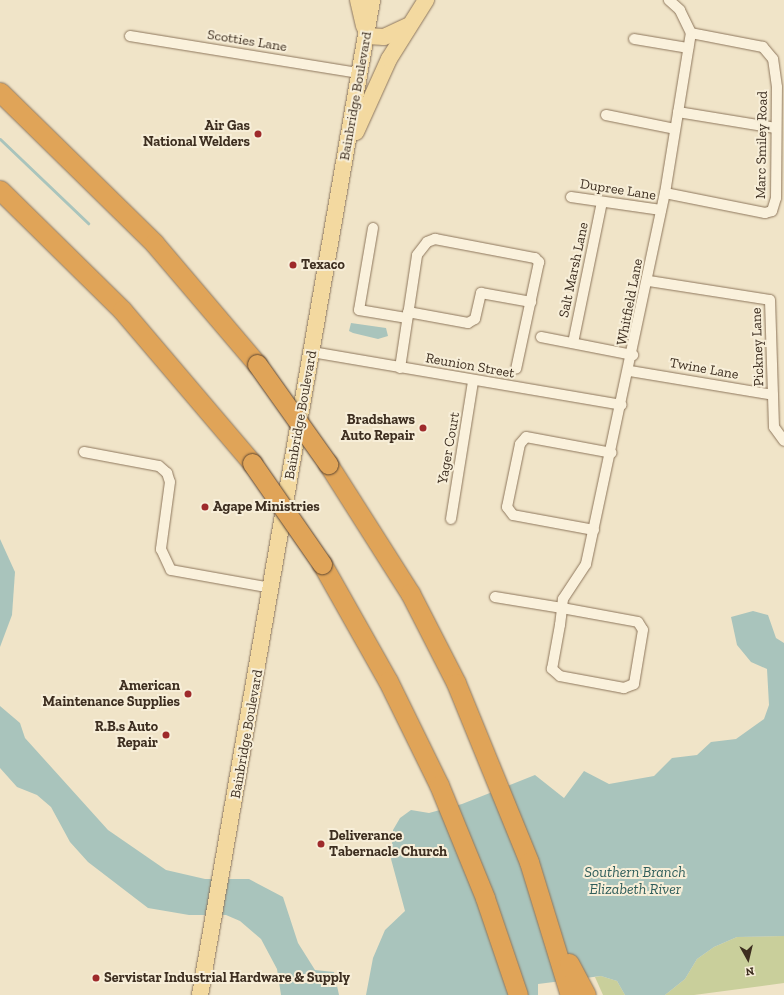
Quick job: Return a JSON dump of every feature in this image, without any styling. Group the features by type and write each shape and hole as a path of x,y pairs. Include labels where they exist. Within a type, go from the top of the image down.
{"highway":[{"path":"0,92 154,243 257,364 328,464 410,593 491,764 550,926 580,994"},
{"path":"0,190 122,310 252,464 322,564 388,681 438,785 485,898 516,992"}],"main road":[{"path":"358,0 366,36 384,37 408,26"},
{"name":"Bainbridge Boulevard","path":"200,995 213,931 372,0"},
{"path":"345,156 377,82 408,26 426,0"}],"street":[{"path":"669,0 680,10 691,33"},
{"name":"Whitfield Lane","path":"562,608 638,622 643,630 634,684 624,688 560,676 552,669 562,608 573,580 586,564 630,371 649,281 665,193 674,129 691,33"},
{"name":"Marc Smiley Road","path":"665,193 765,213 772,211 776,198 776,67 769,52 751,44 691,33"},
{"name":"Scotties Lane","path":"130,36 360,73"},
{"path":"634,39 688,48"},
{"path":"678,112 776,128"},
{"path":"606,116 674,129"},
{"name":"Dupree Lane","path":"571,197 661,210"},
{"name":"Salt Marsh Lane","path":"573,343 602,202"},
{"path":"373,228 359,310 468,323 474,319 480,293 531,302"},
{"path":"400,368 417,255 426,242 435,239 535,258 539,269 516,369"},
{"name":"Pickney Lane","path":"649,281 770,300 774,427 784,441"},
{"path":"541,337 633,355"},
{"name":"Reunion Street","path":"312,352 473,381 622,405"},
{"name":"Twine Lane","path":"630,371 773,395"},
{"name":"Yager Court","path":"451,518 473,381"},
{"path":"594,530 513,515 508,507 520,444 526,437 612,453"},
{"path":"84,452 159,466 167,473 170,482 161,549 171,570 271,588"},
{"path":"495,596 562,608"}],"green space":[{"path":"784,936 784,983 694,995 665,995 685,979 697,959 714,947 737,937"},
{"path":"601,976 617,981 625,995 603,995 595,977"}],"water":[{"path":"351,323 386,328 388,336 378,339 353,333 349,331"},
{"path":"0,539 15,572 12,615 0,647"},
{"name":"Southern Branch Elizabeth River","path":"753,611 768,615 776,638 784,643 784,936 737,937 714,947 697,959 685,979 665,995 625,995 617,981 601,976 538,984 538,995 366,995 373,958 385,930 405,911 391,859 393,830 400,818 411,810 429,813 462,804 535,775 564,798 584,771 609,784 654,776 672,758 697,755 711,742 736,739 764,719 769,705 767,669 751,662 737,645 731,617"},
{"path":"0,706 20,723 25,738 108,830 166,870 205,879 249,879 283,897 298,943 315,970 334,972 339,995 281,995 277,969 261,939 240,921 226,915 189,915 148,908 88,862 70,842 51,807 37,795 17,787 0,768"}],"waterway":[{"path":"0,139 88,223"}],"place":[{"name":"Air Gas National Welders","path":"258,134"},
{"name":"Texaco","path":"293,265"},
{"name":"Bradshaws Auto Repair","path":"423,428"},
{"name":"Agape Ministries","path":"205,507"},
{"name":"American Maintenance Supplies","path":"188,694"},
{"name":"R.B.s Auto Repair","path":"166,735"},
{"name":"Deliverance Tabernacle Church","path":"321,844"},
{"name":"Servistar Industrial Hardware & Supply","path":"96,978"}]}
